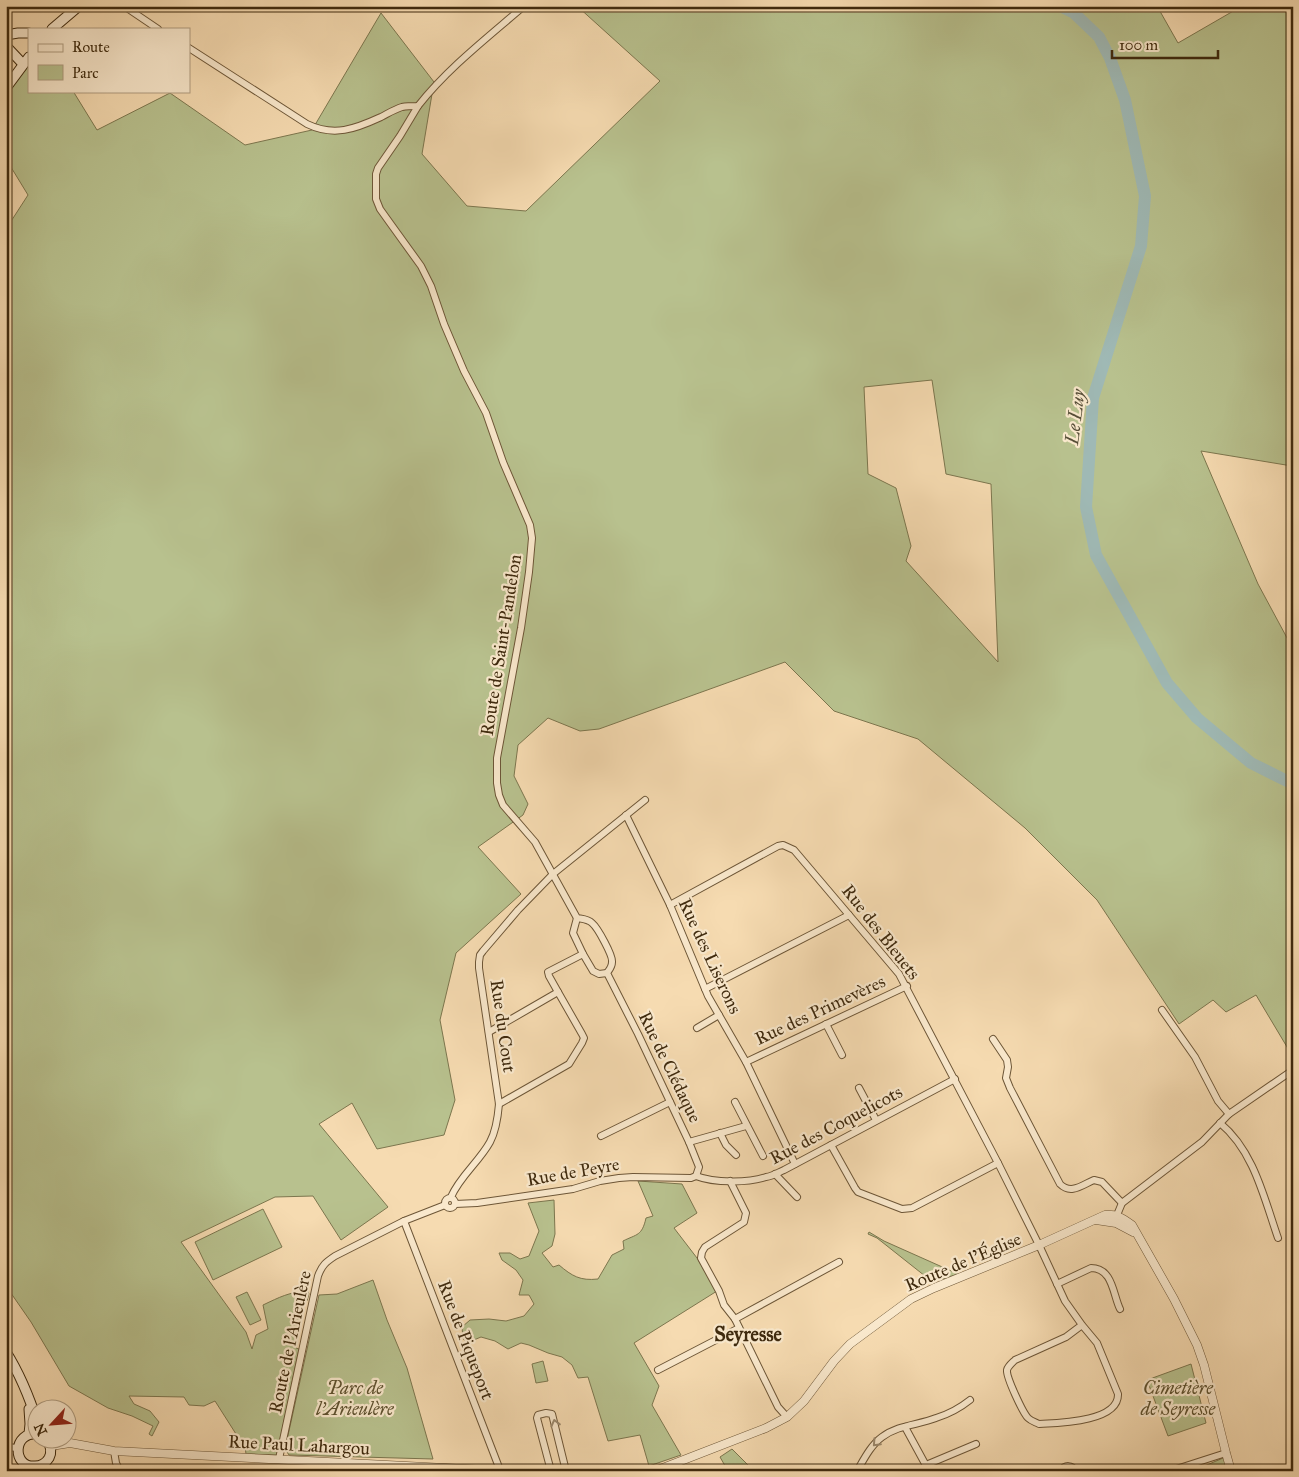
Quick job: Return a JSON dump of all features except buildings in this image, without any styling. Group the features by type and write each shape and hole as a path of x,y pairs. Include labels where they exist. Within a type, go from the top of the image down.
{"main road":[{"path":"53,28 79,6"},
{"path":"6,36 28,33"},
{"path":"6,46 26,61 6,88"},
{"path":"6,1352 28,1400"},
{"path":"26,1394 28,1404"},
{"path":"28,1436 21,1439 18,1448 18,1455 23,1462 33,1467 45,1468 50,1456 50,1450"}],"street":[{"path":"124,6 157,28"},
{"name":"Route de Saint-Pandelon","path":"524,6 429,91 378,168 376,174 376,199 390,224 421,266 464,371 486,414 518,499 530,525 532,538 529,572 521,628 497,758 497,783 503,805 535,842 552,874"},
{"path":"190,49 251,87 286,112 318,129 329,131 354,128 402,107 418,106"},
{"name":"Rue du Cout","path":"451,1198 456,1187 491,1140 499,1104 479,968 480,956 518,910 552,874 645,800"},
{"name":"Rue des Liserons","path":"626,814 670,905 705,989 746,1062 796,1164"},
{"name":"Rue des Bleuets","path":"670,905 778,846 783,845 794,850 899,974 907,986 998,1163 1065,1302 1082,1325"},
{"path":"552,874 577,918 573,933 583,954 593,971 599,974 607,973 612,966 611,954 594,924 588,920 577,918"},
{"path":"705,989 849,915"},
{"path":"499,1104 569,1064 582,1043 584,1038 548,976 548,972 583,954"},
{"name":"Rue de Clédaque","path":"607,973 689,1142 699,1167 696,1176"},
{"name":"Rue des Primevères","path":"746,1062 907,986"},
{"path":"489,1032 558,992"},
{"path":"1162,1010 1195,1057 1218,1101 1229,1114"},
{"path":"697,1028 719,1015"},
{"path":"826,1024 842,1055"},
{"path":"993,1039 1007,1060 1006,1078 1010,1088 1060,1184 1064,1188 1071,1190 1094,1180 1102,1182 1122,1203"},
{"path":"1232,1471 1226,1454 1204,1364 1197,1345 1137,1235 1117,1219 1122,1203 1202,1142 1229,1114 1293,1070"},
{"name":"Rue des Coquelicots","path":"696,1176 730,1181 765,1178 796,1164 955,1079"},
{"path":"859,1088 876,1120"},
{"path":"601,1136 670,1102"},
{"path":"735,1102 763,1156"},
{"path":"1220,1123 1240,1145 1254,1170 1278,1238"},
{"path":"689,1142 746,1126"},
{"path":"720,1133 726,1145 736,1155"},
{"path":"831,1145 858,1192 902,1209 912,1208 998,1163"},
{"path":"775,1174 797,1197"},
{"name":"Rue de Peyre","path":"404,1221 445,1205 452,1208 455,1204 477,1203 574,1188 619,1178 691,1178 696,1176"},
{"path":"730,1181 746,1212 744,1222 705,1247 701,1258 719,1291 724,1305 735,1319 778,1407 787,1417"},
{"path":"451,1198 454,1199 455,1204"},
{"name":"Rue de Peyre","path":"445,1205 446,1199 451,1198"},
{"name":"Route de l'Église","path":"655,1471 759,1431 787,1417 804,1401 834,1360 850,1344 898,1307 927,1291 1096,1220 1117,1219"},
{"name":"Route de l'Arieulère","path":"279,1459 318,1276 322,1266 335,1256 404,1221"},
{"name":"Rue de Piqueport","path":"404,1221 500,1470"},
{"path":"735,1319 839,1262"},
{"path":"1057,1284 1091,1268 1097,1268 1104,1272 1108,1278 1115,1291 1116,1302 1120,1309"},
{"path":"1082,1325 1097,1343 1118,1394 1115,1406 1083,1421 1039,1424 1032,1422 1026,1417 1008,1378 1007,1370 1015,1360 1066,1337 1082,1325"},
{"path":"658,1370 739,1328"},
{"path":"857,1471 870,1450 881,1438 905,1426 936,1419 957,1409 970,1400"},
{"path":"551,1471 537,1418 538,1415 546,1413 552,1414 566,1471"},
{"path":"905,1426 928,1468 976,1444"},
{"name":"Rue Paul Lahargou","path":"78,1444 118,1452 505,1471"},
{"path":"6,1446 18,1448"},
{"path":"118,1452 116,1462 120,1471"},
{"path":"1170,1471 1226,1454"},
{"path":"1061,1471 1065,1466 1069,1466 1073,1467 1076,1471"}],"green space":[{"path":"577,6 1157,6 1178,43 1242,6 1293,6 1293,464 1292,466 1201,451 1258,584 1293,649 1293,1057 1256,995 1226,1012 1213,1000 1179,1024 1097,900 1025,828 918,739 834,711 785,662 599,729 580,731 548,718 518,745 514,776 528,804 523,815 478,847 521,894 456,953 440,1020 455,1100 444,1135 377,1149 352,1103 319,1124 388,1207 341,1240 313,1196 275,1197 181,1242 246,1332 252,1349 256,1335 268,1329 263,1305 280,1297 308,1291 307,1301 304,1302 296,1348 299,1349 277,1455 246,1454 245,1446 215,1401 204,1406 189,1405 184,1397 129,1396 134,1404 150,1411 159,1422 152,1436 149,1434 153,1426 108,1408 69,1386 31,1322 6,1286 6,229 28,195 6,159 6,95 28,66 28,92 74,92 97,130 170,93 245,145 312,130 381,13 434,82 422,154 467,206 526,211 660,81","holes":["932,380 946,474 991,484 998,662 906,561 911,546 896,488 868,474 864,387"]},
{"path":"638,1181 682,1184 697,1213 674,1228 697,1258 717,1291 634,1343 659,1386 652,1405 681,1455 649,1466 640,1435 608,1441 588,1377 578,1378 572,1365 562,1357 521,1343 508,1349 495,1341 481,1337 469,1342 463,1339 462,1327 470,1320 489,1319 506,1321 524,1316 534,1304 529,1295 519,1295 523,1280 516,1270 502,1260 499,1253 510,1253 520,1259 529,1256 539,1231 528,1203 554,1200 555,1234 552,1246 542,1253 553,1267 559,1265 572,1275 581,1278 598,1279 612,1255 624,1249 623,1241 638,1234 643,1228 646,1218 653,1216"},
{"path":"263,1209 282,1247 213,1280 195,1242"},
{"path":"869,1232 884,1241 958,1274 939,1280 930,1272 925,1276 877,1238 868,1234"},
{"name":"Parc de l'Arieulère","path":"373,1280 407,1368 433,1459 289,1455 285,1449 319,1295 337,1294"},
{"path":"247,1292 261,1320 250,1325 236,1297"},
{"path":"543,1361 548,1381 536,1383 532,1364"},
{"name":"Cimetière de Seyresse","path":"1191,1364 1206,1423 1168,1436 1147,1380"},
{"path":"732,1449 754,1471 728,1471 720,1457"},
{"path":"1230,1455 1235,1471 1193,1471"}],"waterway":[{"name":"Le Luy","path":"1060,6 1074,13 1099,37 1110,58 1125,100 1145,196 1141,246 1093,398 1086,507 1096,555 1167,683 1197,718 1251,763 1293,784"}],"district":[{"name":"Seyresse","path":"748,1334"}]}
